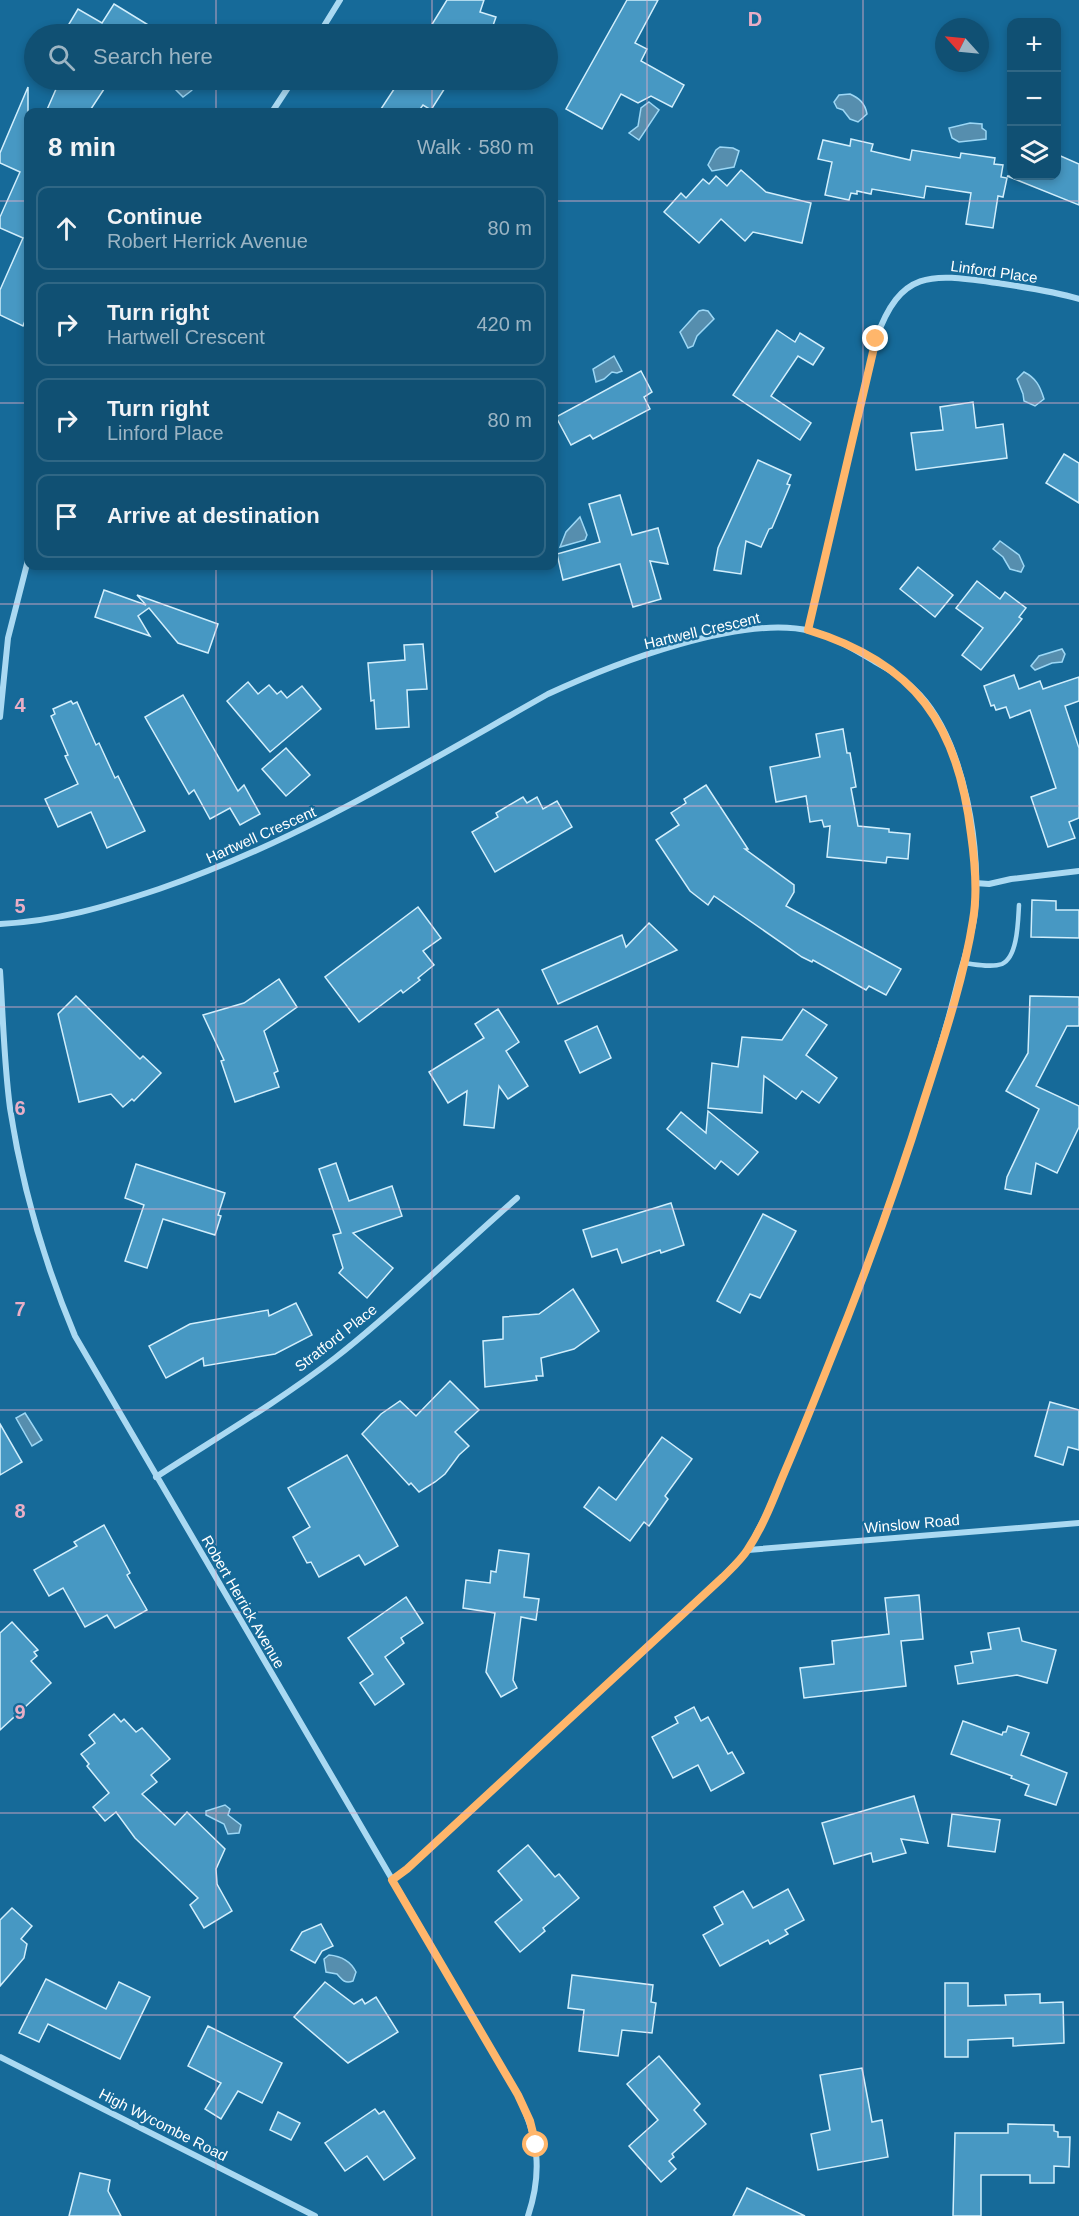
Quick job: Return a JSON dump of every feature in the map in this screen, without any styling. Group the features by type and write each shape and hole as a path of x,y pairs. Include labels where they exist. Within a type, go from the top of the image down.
{"street":[{"path":"325,24 340,0"},
{"path":"275,108 286,90"},
{"name":"Linford Place","path":"808,630 876,339 884,315 899,294 920,280 953,277 1026,287 1079,299"},
{"path":"0,717 8,638 25,570"},
{"name":"Hartwell Crescent","path":"0,924 64,917 98,909 213,871 312,826 548,694 618,663 741,631 772,628 808,630 831,637 854,649 903,680 921,696 939,722 962,778 970,824 975,883 974,919 963,963 931,1078 865,1271 798,1442 748,1550 714,1585 407,1869 392,1880"},
{"path":"975,883 989,884 1011,879 1079,871"},
{"name":"Robert Herrick Avenue","path":"0,971 10,1105 25,1188 56,1291 75,1336 518,2095 530,2121 536,2145 536,2179 528,2216"},
{"name":"Stratford Place","path":"156,1477 285,1394 334,1359 517,1198"},
{"name":"Winslow Road","path":"748,1550 1079,1522"},
{"name":"High Wycombe Road","path":"0,2057 315,2216"}],"lane":[{"path":"963,963 994,965 1004,963 1010,958 1015,947 1019,905"}],"water":[{"path":"176,90 192,90 191,91 183,97"},
{"path":"850,94 861,101 866,110 867,114 858,122 850,119 843,110 837,108 834,102 839,95"},
{"path":"649,102 659,110 639,140 629,133 638,126 641,108"},
{"path":"970,123 982,124 982,128 986,131 986,139 959,142 952,138 949,128"},
{"path":"720,147 739,151 734,167 712,171 708,165"},
{"path":"699,311 708,311 714,319 697,336 693,346 688,348 680,332"},
{"path":"614,356 622,371 612,372 596,382 593,369"},
{"path":"1024,372 1037,383 1044,399 1035,406 1024,401 1017,379"},
{"path":"580,517 587,535 585,540 560,547 566,532"},
{"path":"1000,541 1019,555 1024,566 1021,572 1010,569 1003,557 993,549"},
{"path":"1062,649 1065,654 1062,662 1052,663 1035,670 1031,666 1039,656"},
{"path":"25,1413 42,1440 32,1446 16,1418"},
{"path":"225,1805 230,1809 228,1815 241,1825 239,1833 228,1834 224,1824 206,1815 206,1811"},
{"path":"329,1955 341,1958 351,1965 356,1972 353,1981 346,1982 337,1974 326,1972 324,1959"}],"building":[{"path":"447,0 484,0 480,12 496,17 494,24 432,24"},
{"path":"627,0 658,0 635,43 647,49 641,61 684,85 672,107 651,96 638,103 621,94 602,129 566,109"},
{"path":"114,4 147,24 69,24 78,9 102,23"},
{"path":"28,90 28,108 24,108 23,326 0,315 0,290 23,238 0,228 0,217 20,172 0,163 0,153"},
{"path":"56,90 103,90 92,108 48,108"},
{"path":"393,90 444,90 432,108 423,105 421,108 382,108"},
{"path":"851,139 873,144 871,151 910,160 912,150 960,158 961,153 995,158 994,164 1003,165 1001,177 1007,178 1003,197 998,196 993,228 966,224 971,193 926,186 924,198 872,189 871,194 857,191 857,194 851,193 849,200 825,195 832,162 818,159 823,140 850,146"},
{"path":"1061,156 1079,164 1079,205 1017,180 1061,180"},
{"path":"741,170 766,192 811,203 802,243 753,232 745,241 721,219 699,243 664,212 681,193 686,198 703,179 709,184 716,176 727,186"},
{"path":"777,330 795,342 800,333 824,348 813,365 798,356 771,396 811,423 800,440 733,395"},
{"path":"641,371 652,392 644,397 650,409 593,439 590,435 571,445 558,421 558,416"},
{"path":"973,402 976,428 1003,424 1007,458 916,470 911,433 943,430 940,407"},
{"path":"1064,454 1079,463 1079,503 1046,483"},
{"path":"758,460 791,475 787,484 790,485 772,528 769,529 761,547 746,541 741,574 714,570 718,548"},
{"path":"620,495 632,535 658,528 668,564 650,561 661,599 633,607 620,564 563,580 558,554 600,542 589,504"},
{"path":"918,567 953,595 935,617 900,589"},
{"path":"977,581 1000,599 1005,592 1026,608 1019,617 1022,619 981,670 962,655 983,628 956,608"},
{"path":"104,590 146,605 137,595 218,624 208,653 178,643 149,608 138,616 150,636 95,617"},
{"path":"423,644 427,689 407,690 409,727 376,729 368,663 405,660 404,645"},
{"path":"1014,675 1019,689 1040,681 1043,689 1079,677 1079,701 1065,706 1079,748 1079,818 1069,822 1075,838 1048,847 1031,797 1056,788 1030,710 1010,718 1006,707 996,710 994,705 991,706 984,686"},
{"path":"248,682 258,694 269,685 277,694 281,691 287,698 302,686 321,709 270,752 227,701"},
{"path":"183,695 238,791 244,785 260,814 240,825 230,808 210,819 194,790 189,794 145,717"},
{"path":"71,701 73,704 77,702 96,745 99,743 115,778 118,776 145,831 107,848 91,812 58,827 45,799 78,784 51,716 55,714 53,709"},
{"path":"843,729 856,787 851,788 858,826 910,834 908,859 887,857 886,863 827,857 830,826 824,827 822,820 810,822 806,796 776,802 770,767 820,757 816,734"},
{"path":"286,748 310,775 286,796 262,769"},
{"path":"706,785 748,849 745,849 794,885 794,892 786,906 901,969 886,995 869,986 866,990 813,960 812,962 802,957 714,896 708,905 690,891 656,840 679,825 671,813 686,803 684,799"},
{"path":"523,797 527,803 537,797 543,809 557,801 572,827 495,872 472,832 498,817 496,813"},
{"path":"1032,900 1056,901 1056,910 1079,910 1079,938 1031,937"},
{"path":"418,907 441,938 423,951 434,965 403,993 401,990 359,1022 325,977"},
{"path":"649,923 677,950 558,1004 542,970 622,935 626,947"},
{"path":"279,979 297,1007 264,1031 278,1071 274,1073 279,1087 235,1102 221,1061 224,1060 203,1015 244,1003"},
{"path":"76,996 140,1059 143,1056 161,1073 134,1101 132,1099 123,1107 111,1094 79,1102 58,1014"},
{"path":"1030,996 1079,997 1079,1026 1067,1026 1036,1086 1079,1106 1079,1127 1057,1173 1036,1163 1031,1194 1005,1189 1007,1177 1039,1109 1006,1091 1028,1053"},
{"path":"498,1009 519,1042 506,1051 528,1086 508,1099 499,1086 494,1128 464,1125 467,1091 448,1103 429,1072 484,1038 475,1024"},
{"path":"803,1009 827,1025 806,1055 837,1078 819,1103 802,1091 796,1099 764,1076 762,1113 708,1108 712,1063 738,1067 742,1037 782,1040"},
{"path":"597,1026 611,1058 580,1073 565,1041"},
{"path":"708,1111 758,1152 738,1175 721,1161 715,1169 667,1129 681,1112 706,1133"},
{"path":"336,1163 349,1201 392,1186 402,1216 353,1233 393,1268 367,1298 339,1273 343,1268 333,1235 341,1233 319,1169"},
{"path":"136,1164 225,1193 215,1235 163,1219 147,1268 125,1261 144,1205 125,1198"},
{"path":"671,1203 684,1245 661,1253 660,1250 622,1263 617,1249 592,1257 583,1230"},
{"path":"763,1214 796,1231 760,1298 750,1294 740,1313 717,1301"},
{"path":"573,1289 599,1331 574,1349 541,1358 543,1376 536,1376 537,1380 485,1387 483,1341 503,1339 503,1317 539,1314"},
{"path":"296,1303 312,1335 275,1354 204,1366 203,1358 166,1378 149,1346 190,1324 268,1310 269,1316"},
{"path":"450,1381 479,1410 455,1432 469,1446 445,1474 419,1492 411,1483 409,1485 362,1434 381,1414 400,1401 416,1416"},
{"path":"1050,1402 1079,1410 1079,1450 1068,1447 1063,1465 1035,1456"},
{"path":"0,1424 22,1462 0,1475"},
{"path":"662,1437 692,1459 665,1496 668,1499 649,1526 644,1522 630,1541 584,1507 599,1487 616,1500"},
{"path":"347,1455 398,1546 365,1565 359,1555 319,1577 311,1562 307,1563 293,1537 310,1527 288,1488"},
{"path":"104,1525 130,1573 127,1575 147,1610 115,1628 107,1615 85,1627 63,1588 49,1596 34,1570 77,1546 74,1542"},
{"path":"499,1550 529,1554 524,1597 539,1599 536,1620 521,1617 513,1680 517,1688 501,1697 486,1672 495,1613 463,1608 466,1580 490,1583 491,1571 496,1572"},
{"path":"919,1595 923,1639 901,1641 906,1686 804,1698 800,1668 834,1664 832,1641 889,1634 885,1598"},
{"path":"406,1597 423,1623 401,1638 404,1643 385,1657 404,1684 375,1705 360,1683 373,1674 348,1638"},
{"path":"12,1622 38,1650 34,1652 37,1656 31,1661 51,1683 0,1730 0,1633"},
{"path":"1019,1628 1022,1641 1056,1650 1047,1683 1017,1675 958,1684 955,1666 973,1663 971,1652 991,1649 988,1633"},
{"path":"694,1707 701,1721 708,1717 728,1754 732,1752 744,1773 711,1791 698,1765 673,1778 652,1737 678,1723 675,1717"},
{"path":"114,1714 121,1722 124,1719 136,1732 142,1728 170,1759 151,1775 157,1782 142,1794 175,1825 187,1812 225,1849 216,1869 217,1884 232,1911 204,1928 190,1905 198,1898 135,1838 116,1812 105,1821 93,1807 109,1793 87,1766 89,1764 81,1754 95,1743 89,1735"},
{"path":"963,1721 1002,1735 1008,1726 1029,1733 1021,1755 1067,1773 1056,1805 1025,1795 1029,1785 1011,1778 1012,1776 951,1754"},
{"path":"914,1796 928,1843 901,1839 906,1853 873,1862 871,1853 834,1864 822,1823"},
{"path":"952,1814 1000,1820 995,1852 948,1846"},
{"path":"528,1845 555,1877 559,1874 579,1898 543,1928 545,1931 520,1952 495,1922 522,1900 498,1871"},
{"path":"788,1889 804,1920 785,1930 788,1934 770,1944 768,1940 720,1966 703,1935 723,1924 714,1907 743,1891 753,1908"},
{"path":"12,1908 32,1926 21,1939 27,1944 24,1958 0,1986 0,1920"},
{"path":"321,1924 333,1946 322,1951 315,1963 291,1950 302,1932"},
{"path":"572,1975 653,1985 651,2002 656,2003 652,2033 622,2030 618,2056 579,2051 584,2010 568,2008"},
{"path":"46,1979 106,2009 119,1982 150,1997 120,2059 48,2024 39,2042 19,2033"},
{"path":"325,1982 354,2004 362,1999 365,2004 376,1997 398,2032 348,2063 294,2017"},
{"path":"945,1983 968,1983 968,2006 1006,2005 1005,1995 1040,1994 1040,2003 1063,2002 1064,2043 1013,2046 1013,2038 968,2040 968,2057 945,2057"},
{"path":"208,2026 282,2063 262,2103 238,2091 221,2119 205,2109 221,2083 188,2066"},
{"path":"659,2056 700,2104 694,2110 706,2124 672,2154 674,2157 669,2161 676,2169 661,2182 629,2146 658,2120 627,2084"},
{"path":"862,2068 872,2122 882,2120 888,2157 818,2170 811,2134 830,2130 820,2075"},
{"path":"375,2109 379,2114 384,2111 415,2158 384,2180 367,2156 345,2171 325,2143"},
{"path":"278,2112 300,2123 291,2140 270,2130"},
{"path":"1008,2124 1054,2125 1054,2131 1058,2132 1058,2137 1070,2137 1069,2167 1054,2166 1054,2183 1030,2183 1030,2175 981,2175 981,2216 953,2216 955,2133 1008,2133"},
{"path":"80,2173 110,2180 108,2191 121,2216 69,2216"},
{"path":"747,2188 805,2216 733,2216"}],"route":[{"path":"536,2145 530,2121 518,2095 392,1880 407,1869 723,1577 748,1550 798,1442 865,1271 931,1078 954,1000 974,919 973,846 969,812 962,778 939,722 921,696 885,666 831,637 808,630 876,339"}]}
